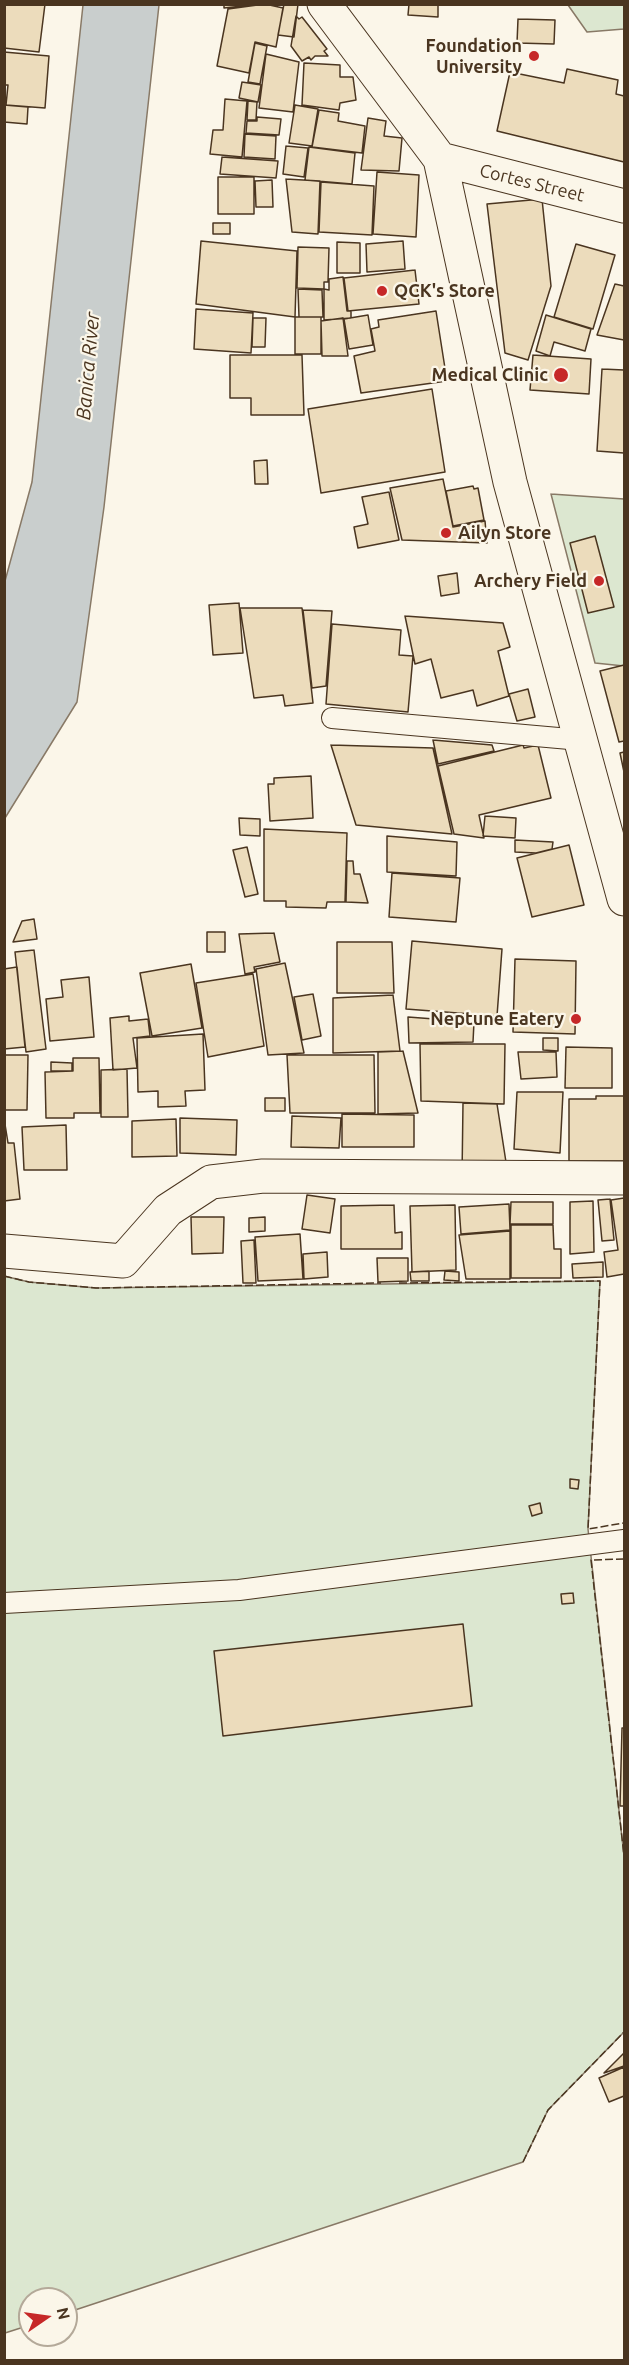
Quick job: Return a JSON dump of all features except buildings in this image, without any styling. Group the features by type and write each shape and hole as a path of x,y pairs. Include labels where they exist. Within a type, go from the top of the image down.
{"street":[{"path":"324,4 440,159 510,482 622,881"},
{"name":"Cortes Street","path":"440,159 624,206"},
{"path":"4,1251 123,1260 168,1210 211,1182 253,1178 624,1178"}],"lane":[{"path":"332,718 581,740"},
{"path":"4,1603 239,1590 624,1540"}],"green space":[{"path":"568,5 624,5 624,29 587,32"},
{"name":"Archery Field","path":"551,494 624,499 624,666 595,663"},
{"path":"4,1276 29,1282 96,1288 600,1281 588,1529 624,1856 624,2032 548,2110 523,2162 78,2309 78,2287 18,2287 18,2329 5,2333"}],"water":[{"name":"Banica River","path":"83,5 159,5 104,507 77,702 5,818 5,581 32,482"}],"fence":[{"path":"4,1276 29,1282 96,1288 381,1283"},
{"path":"399,1283 600,1281 588,1529 624,1523"},
{"path":"624,1559 591,1560 624,1856"},
{"path":"523,2162 548,2110 624,2032"}],"place":[{"name":"Foundation University","path":"534,56"},
{"name":"QCK's Store","path":"382,291"},
{"name":"Medical Clinic","path":"561,375"},
{"name":"Ailyn Store","path":"446,533"},
{"name":"Archery Field","path":"599,581"},
{"name":"Neptune Eatery","path":"576,1019"}]}
